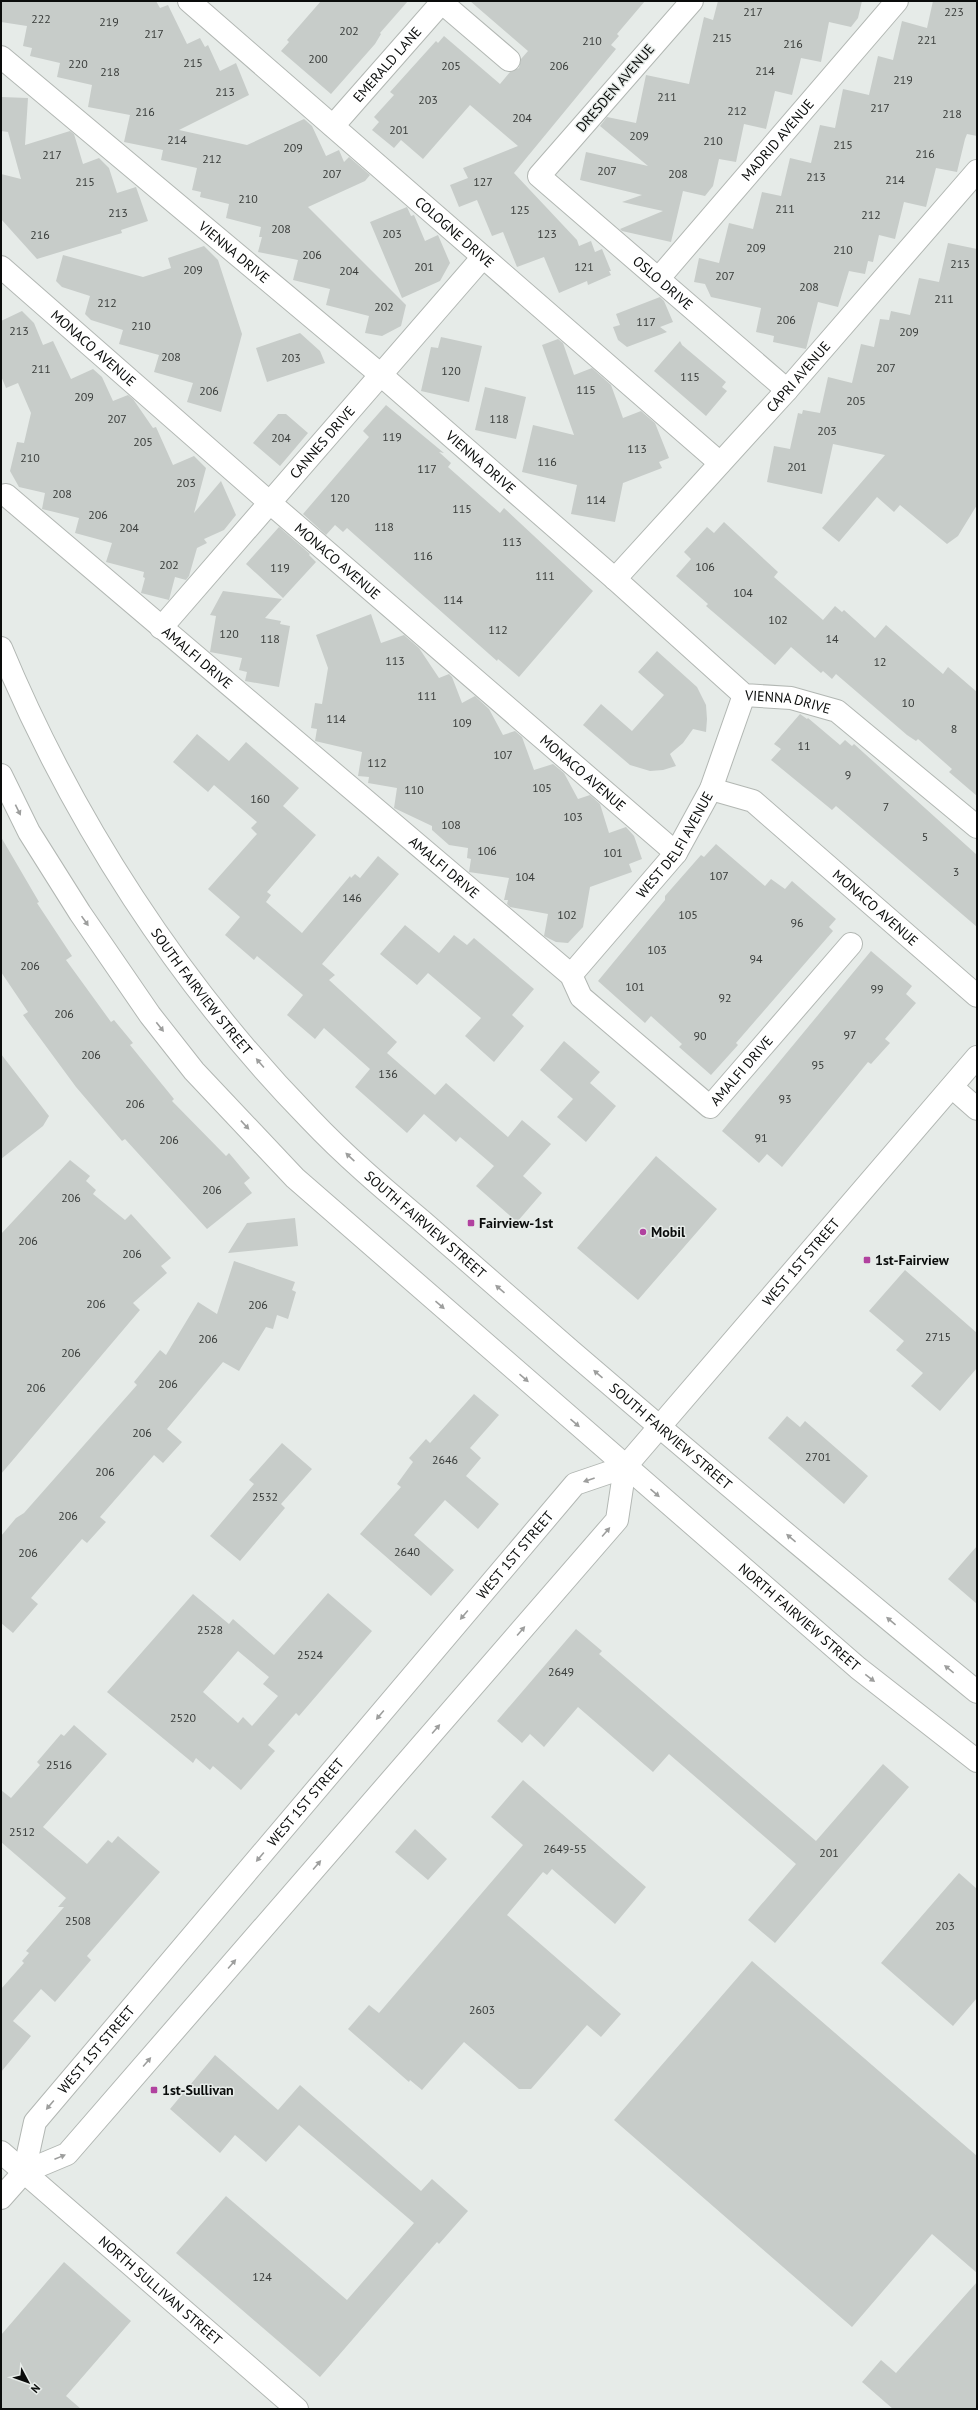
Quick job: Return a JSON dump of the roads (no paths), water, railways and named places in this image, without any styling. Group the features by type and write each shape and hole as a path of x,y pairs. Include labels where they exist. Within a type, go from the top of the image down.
{"street":[{"name":"COLOGNE DRIVE","path":"189,1 720,463"},
{"name":"DRESDEN AVENUE","path":"539,176 692,1"},
{"name":"MADRID AVENUE","path":"659,278 897,1"},
{"name":"EMERALD LANE","path":"333,126 441,2"},
{"path":"441,2 509,60"},
{"name":"VIENNA DRIVE","path":"1,57 380,375 615,579 744,694 791,698 837,710 977,827"},
{"name":"CAPRI AVENUE","path":"615,579 787,390 977,171"},
{"name":"OSLO DRIVE","path":"539,176 787,390"},
{"name":"CANNES DRIVE","path":"161,628 483,257"},
{"name":"MONACO AVENUE","path":"1,266 270,502 676,853"},
{"name":"AMALFI DRIVE","path":"6,495 571,975 581,997 710,1107 851,944"},
{"name":"SOUTH FAIRVIEW STREET","path":"1,648 48,749 106,856 164,946 234,1033 310,1119 377,1183 660,1427 977,1692"},
{"name":"WEST DELFI AVENUE","path":"571,975 676,853 711,789 744,694"},
{"path":"1,775 29,832 80,914 150,1015 194,1071 295,1178 626,1467"},
{"name":"MONACO AVENUE","path":"711,789 752,801 977,996"},
{"name":"WEST 1ST STREET","path":"1,2198 24,2172 67,2154 617,1520 626,1467 977,1057"},
{"path":"952,1087 977,1109"},
{"name":"WEST 1ST STREET","path":"24,2172 35,2122 575,1484 626,1467"},
{"name":"NORTH FAIRVIEW STREET","path":"626,1467 862,1671 977,1761"},
{"name":"NORTH SULLIVAN STREET","path":"1,2152 297,2409"}],"place":[{"name":"Fairview-1st","path":"471,1223"},
{"name":"Mobil","path":"643,1232"},
{"name":"1st-Fairview","path":"867,1260"},
{"name":"1st-Sullivan","path":"154,2090"}]}
